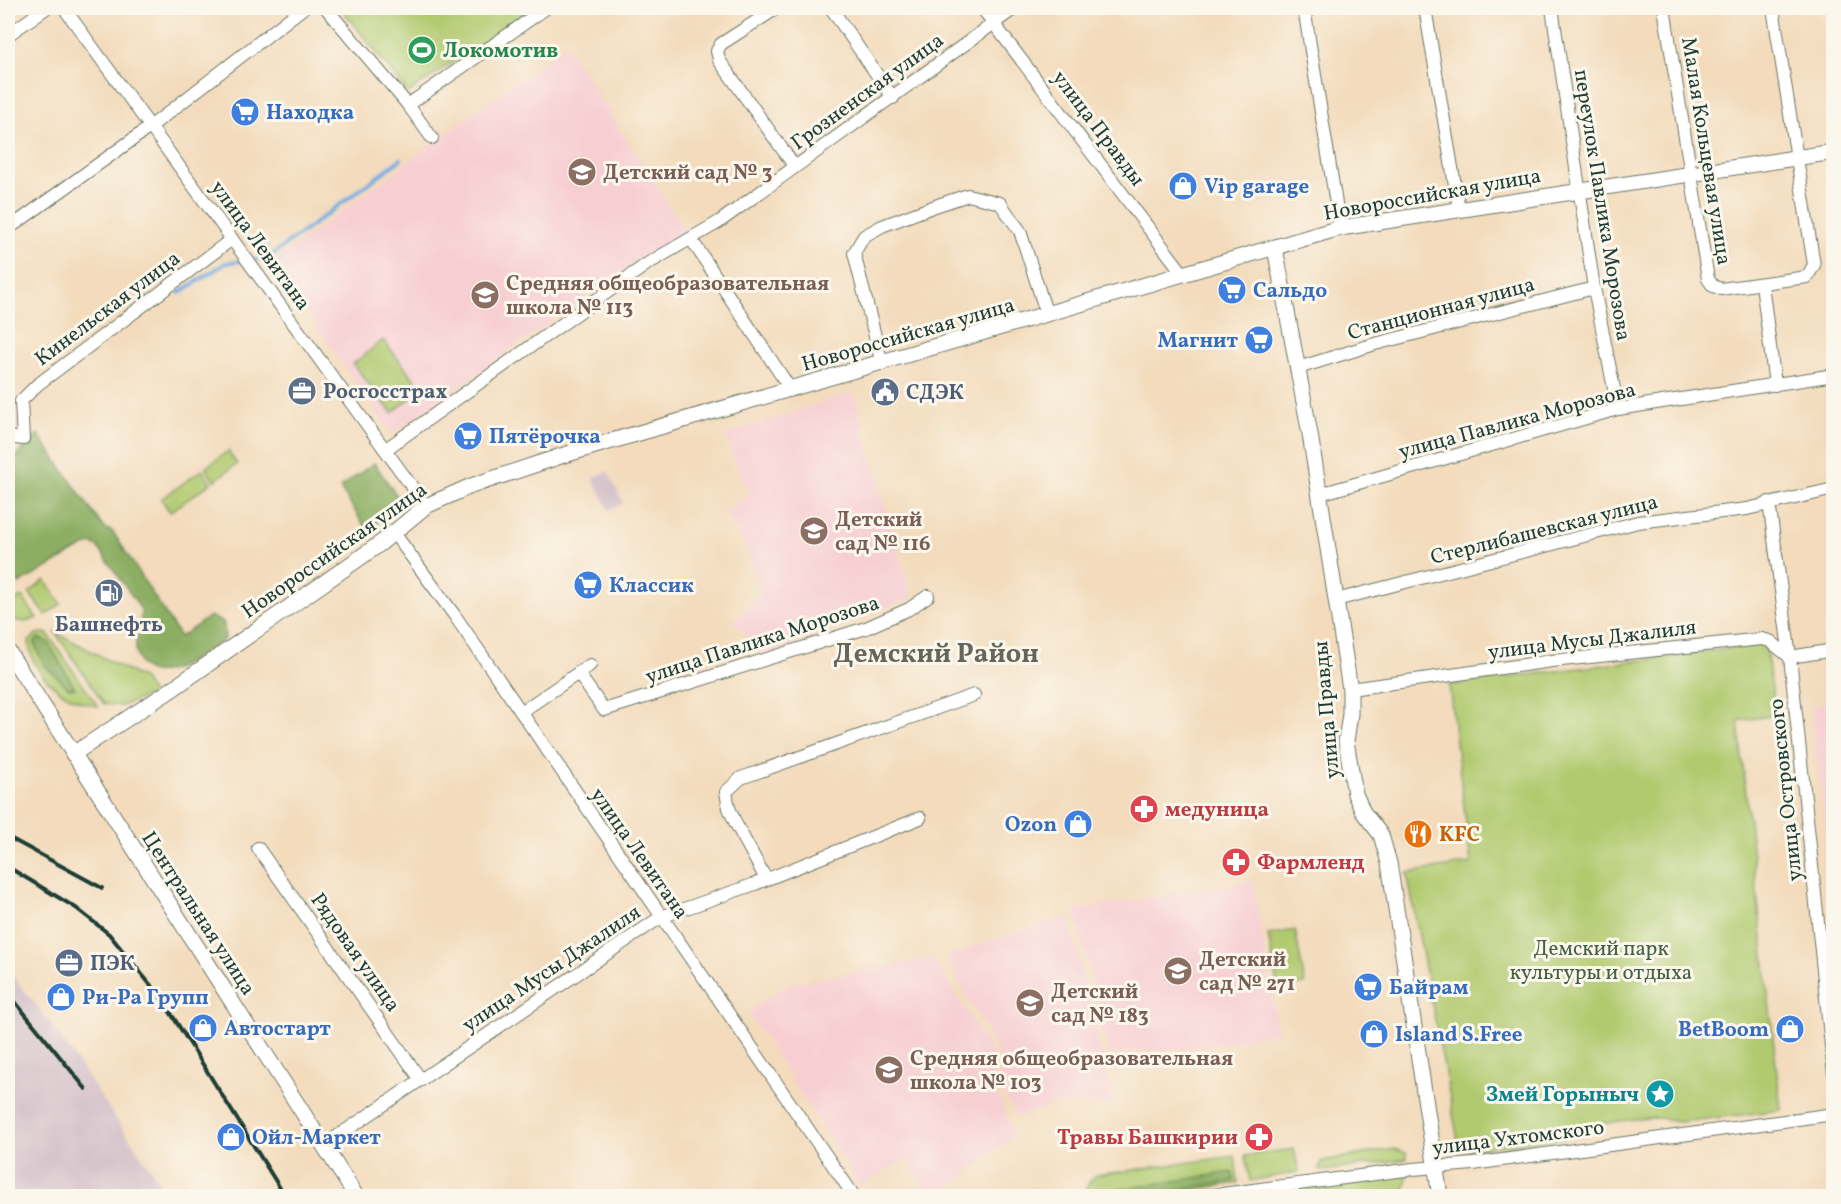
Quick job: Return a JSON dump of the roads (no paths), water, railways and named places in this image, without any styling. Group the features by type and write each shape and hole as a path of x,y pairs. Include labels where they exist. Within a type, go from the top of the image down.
{"main road":[{"name":"Новороссийская улица","path":"73,754 168,692 394,533 426,507 471,486 564,455 882,364 1340,228 1833,152"},
{"name":"улица Правды","path":"1275,248 1320,494 1350,689 1350,714 1346,741 1350,765 1359,804 1381,835 1389,863 1440,1197"},
{"name":"Центральная улица","path":"8,651 356,1197"}],"street":[{"path":"8,35 46,8"},
{"name":"улица Левитана","path":"64,8 426,507"},
{"path":"8,229 150,127 303,8"},
{"path":"326,8 408,105 432,138"},
{"path":"408,105 546,8"},
{"path":"777,8 721,44 717,51 719,60 795,167"},
{"path":"831,8 893,98"},
{"name":"улица Правды","path":"982,8 1184,275"},
{"name":"Грозненская улица","path":"386,449 647,264 691,239 795,167 1015,8"},
{"path":"1304,8 1340,228"},
{"path":"1425,8 1459,209"},
{"name":"переулок Павлика Морозова","path":"1552,8 1594,288 1618,409"},
{"name":"Малая Кольцевая улица","path":"1664,8 1708,279 1713,286 1721,289 1807,277 1813,272 1814,265 1773,8"},
{"path":"882,364 854,253 864,236 882,226 968,195 1000,202 1020,231 1047,315"},
{"name":"Кинельская улица","path":"8,437 23,439 21,401 37,385 232,239"},
{"path":"691,239 791,390"},
{"path":"1762,284 1775,385"},
{"name":"Станционная улица","path":"1298,369 1375,344 1594,288"},
{"name":"улица Павлика Морозова","path":"1320,494 1618,409 1833,375"},
{"name":"Стерлибашевская улица","path":"1336,600 1638,522 1747,509 1769,502 1833,489"},
{"name":"улица Островского","path":"1769,502 1790,657 1833,1074"},
{"name":"улица Левитана","path":"394,533 521,712 854,1197"},
{"name":"улица Павлика Морозова","path":"578,673 604,710 866,628 909,609 928,596"},
{"name":"улица Мусы Джалиля","path":"1350,689 1552,661 1762,639 1770,641 1790,657"},
{"path":"1790,657 1833,650"},
{"path":"521,712 590,665"},
{"path":"766,879 729,808 726,792 741,778 974,695"},
{"name":"улица Мусы Джалиля","path":"323,1146 661,917 766,879 920,818"},
{"name":"Рядовая улица","path":"258,848 421,1080"},
{"name":"улица Ухтомского","path":"1207,1197 1473,1164 1833,1114"}],"waterway":[{"path":"251,260 268,258 401,159"},
{"path":"266,247 268,258"},
{"path":"179,293 226,263 244,261"}],"railway":[{"path":"8,837 102,888"},
{"path":"8,867 76,908 109,934 162,999 285,1196"},
{"path":"8,993 86,1089"}],"place":[{"name":"Локомотив","path":"422,50"},
{"name":"Находка","path":"245,112"},
{"name":"Детский сад № 3","path":"582,172"},
{"name":"Vip garage","path":"1183,186"},
{"name":"Сальдо","path":"1232,290"},
{"name":"Средняя общеобразовательная школа № 113","path":"485,295"},
{"name":"Магнит","path":"1259,340"},
{"name":"Росгосстрах","path":"302,391"},
{"name":"СДЭК","path":"885,392"},
{"name":"Пятёрочка","path":"468,436"},
{"name":"Детский сад № 116","path":"814,531"},
{"name":"Классик","path":"588,585"},
{"name":"Башнефть","path":"109,593"},
{"name":"медуница","path":"1144,809"},
{"name":"Ozon","path":"1078,824"},
{"name":"KFC","path":"1418,834"},
{"name":"Фармленд","path":"1236,862"},
{"name":"ПЭК","path":"69,963"},
{"name":"Детский сад № 271","path":"1178,971"},
{"name":"Байрам","path":"1368,987"},
{"name":"Ри-Ра Групп","path":"61,997"},
{"name":"Детский сад № 183","path":"1030,1003"},
{"name":"Автостарт","path":"203,1028"},
{"name":"BetBoom","path":"1790,1029"},
{"name":"Island S.Free","path":"1374,1034"},
{"name":"Средняя общеобразовательная школа № 103","path":"889,1070"},
{"name":"Змей Горыныч","path":"1660,1094"},
{"name":"Ойл-Маркет","path":"231,1137"},
{"name":"Травы Башкирии","path":"1259,1137"}],"district":[{"name":"Демский Район","path":"936,653"}],"park label":[{"name":"Демский парк культуры и отдыха","path":"1601,960"}]}
